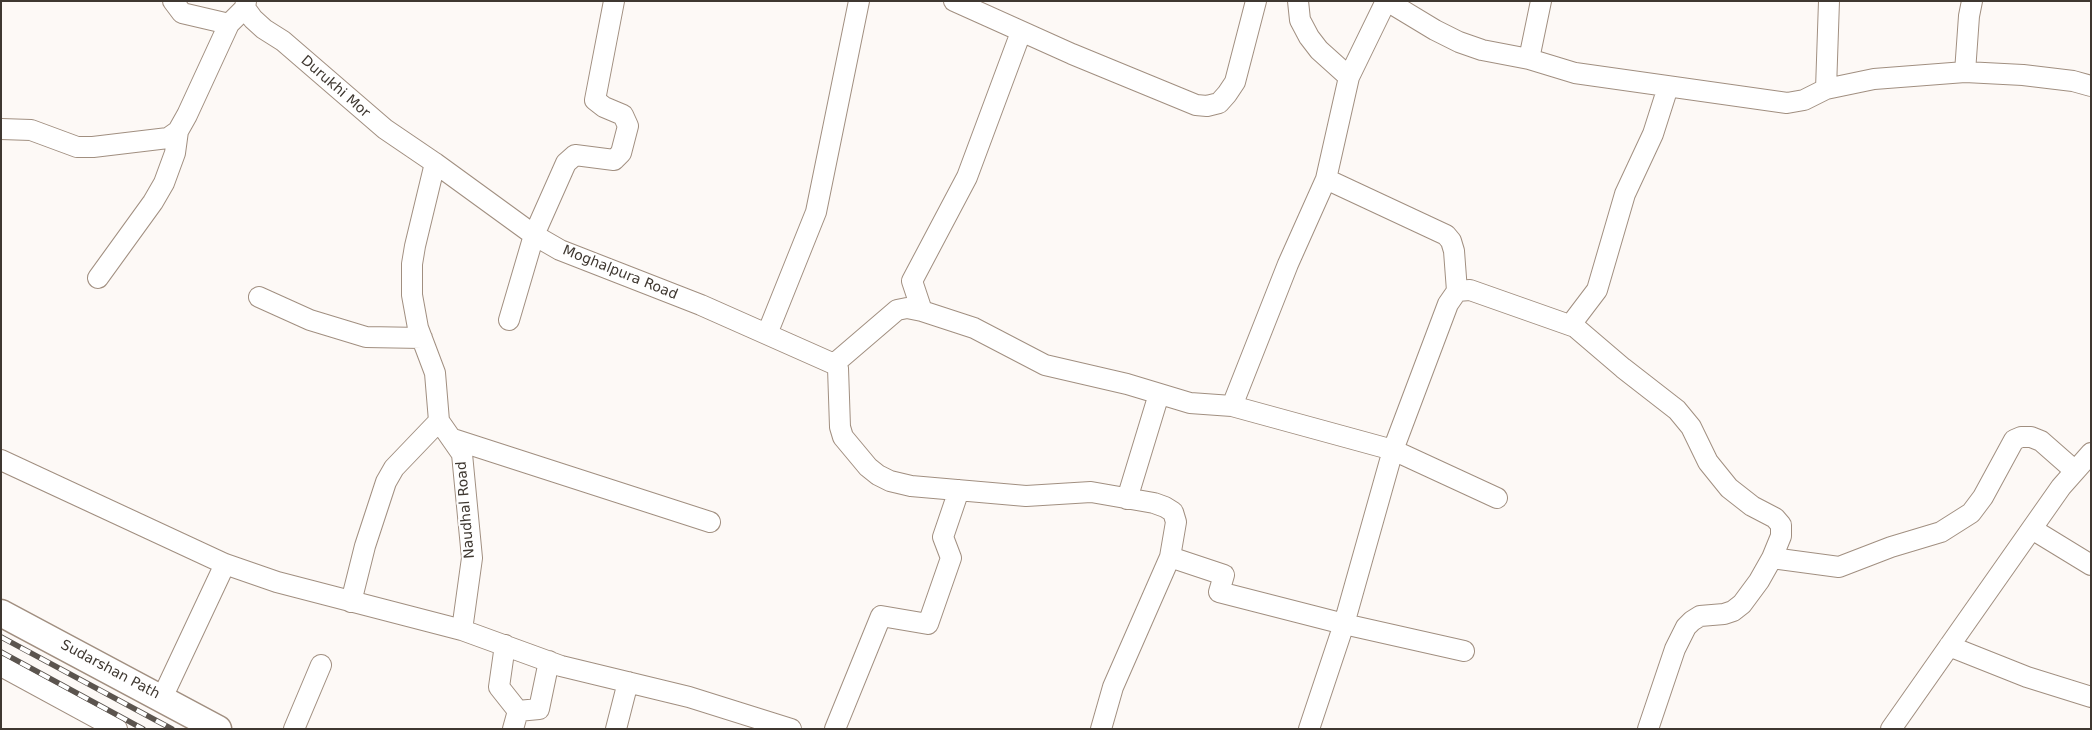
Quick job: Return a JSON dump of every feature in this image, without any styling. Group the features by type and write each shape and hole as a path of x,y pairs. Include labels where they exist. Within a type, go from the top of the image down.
{"main road":[{"name":"Sudarshan Path","path":"1,613 218,729"}],"street":[{"path":"173,1 182,13 229,24"},
{"path":"509,320 534,235 566,163 575,155 614,160 621,153 628,126 623,115 604,107 595,100 614,1"},
{"path":"767,334 816,212 859,1"},
{"path":"954,1 1021,32 1196,105 1207,106 1219,103 1235,82 1256,1"},
{"path":"1298,1 1300,20 1309,37 1319,50 1349,77"},
{"path":"1232,406 1288,264 1326,179 1349,77 1386,1 1435,30 1459,42 1482,50 1529,59 1575,73 1788,103 1804,100 1826,89 1874,79 1965,72 2023,75 2073,81 2091,86"},
{"path":"1529,59 1541,1"},
{"path":"1826,89 1829,1"},
{"path":"1965,72 1969,16 1972,1"},
{"path":"1,129 31,130 78,147 168,138 178,131 188,115 229,24 246,5"},
{"name":"Durukhi Mor","path":"246,5 252,19 264,30 282,41 385,129 435,163"},
{"path":"922,311 912,280 967,177 1021,32"},
{"path":"1575,327 1575,319 1597,290 1625,194 1652,134 1668,87"},
{"path":"98,278 153,202 164,182 175,153 178,131"},
{"path":"351,602 365,546 386,482 394,468 439,421 435,374 418,328 412,295 412,264 435,163"},
{"name":"Moghalpura Road","path":"435,163 534,235 560,250 701,305 827,360"},
{"path":"1309,729 1344,624 1393,450 1448,304 1457,291 1454,251 1452,241 1446,235 1326,179"},
{"path":"1457,291 1470,290 1575,327 1676,410 1691,427 1708,462 1729,488 1752,506 1775,518 1781,525 1781,536 1772,558 1759,581 1742,604 1733,611 1724,614 1700,616 1686,628 1675,650 1648,729"},
{"path":"259,297 310,320 366,337 422,338"},
{"path":"1100,729 1113,687 1170,557 1176,522 1173,512 1166,507 1154,503 1090,492 1026,496 911,486 878,476 843,437 840,427 838,368 827,360 897,310 907,308 922,311 974,328 1045,365 1127,384 1190,403 1232,406 1393,450 1497,498"},
{"path":"1127,499 1159,394"},
{"name":"Naudhal Road","path":"439,421 462,454 472,558 462,630"},
{"path":"1772,558 1839,567 1891,547 1941,532 1971,513 1982,498 2014,440 2021,437 2031,436 2041,441 2074,470"},
{"path":"453,439 710,522"},
{"path":"1891,729 2074,470 2091,453"},
{"path":"1,460 225,564 277,582 462,630 549,661 689,697 791,729"},
{"path":"835,729 881,616 928,624 951,558 943,537 959,490"},
{"path":"2032,529 2091,565"},
{"path":"1170,557 1224,575 1219,592 1344,624 1464,651"},
{"path":"162,698 225,564"},
{"path":"505,645 500,687 515,720 539,708 549,661"},
{"path":"1949,646 2027,677 2091,697"},
{"path":"294,729 320,665"},
{"path":"1,666 117,729"},
{"path":"616,729 628,682"}],"railway":[{"path":"1,637 172,729"},
{"path":"1,652 143,729"}]}
